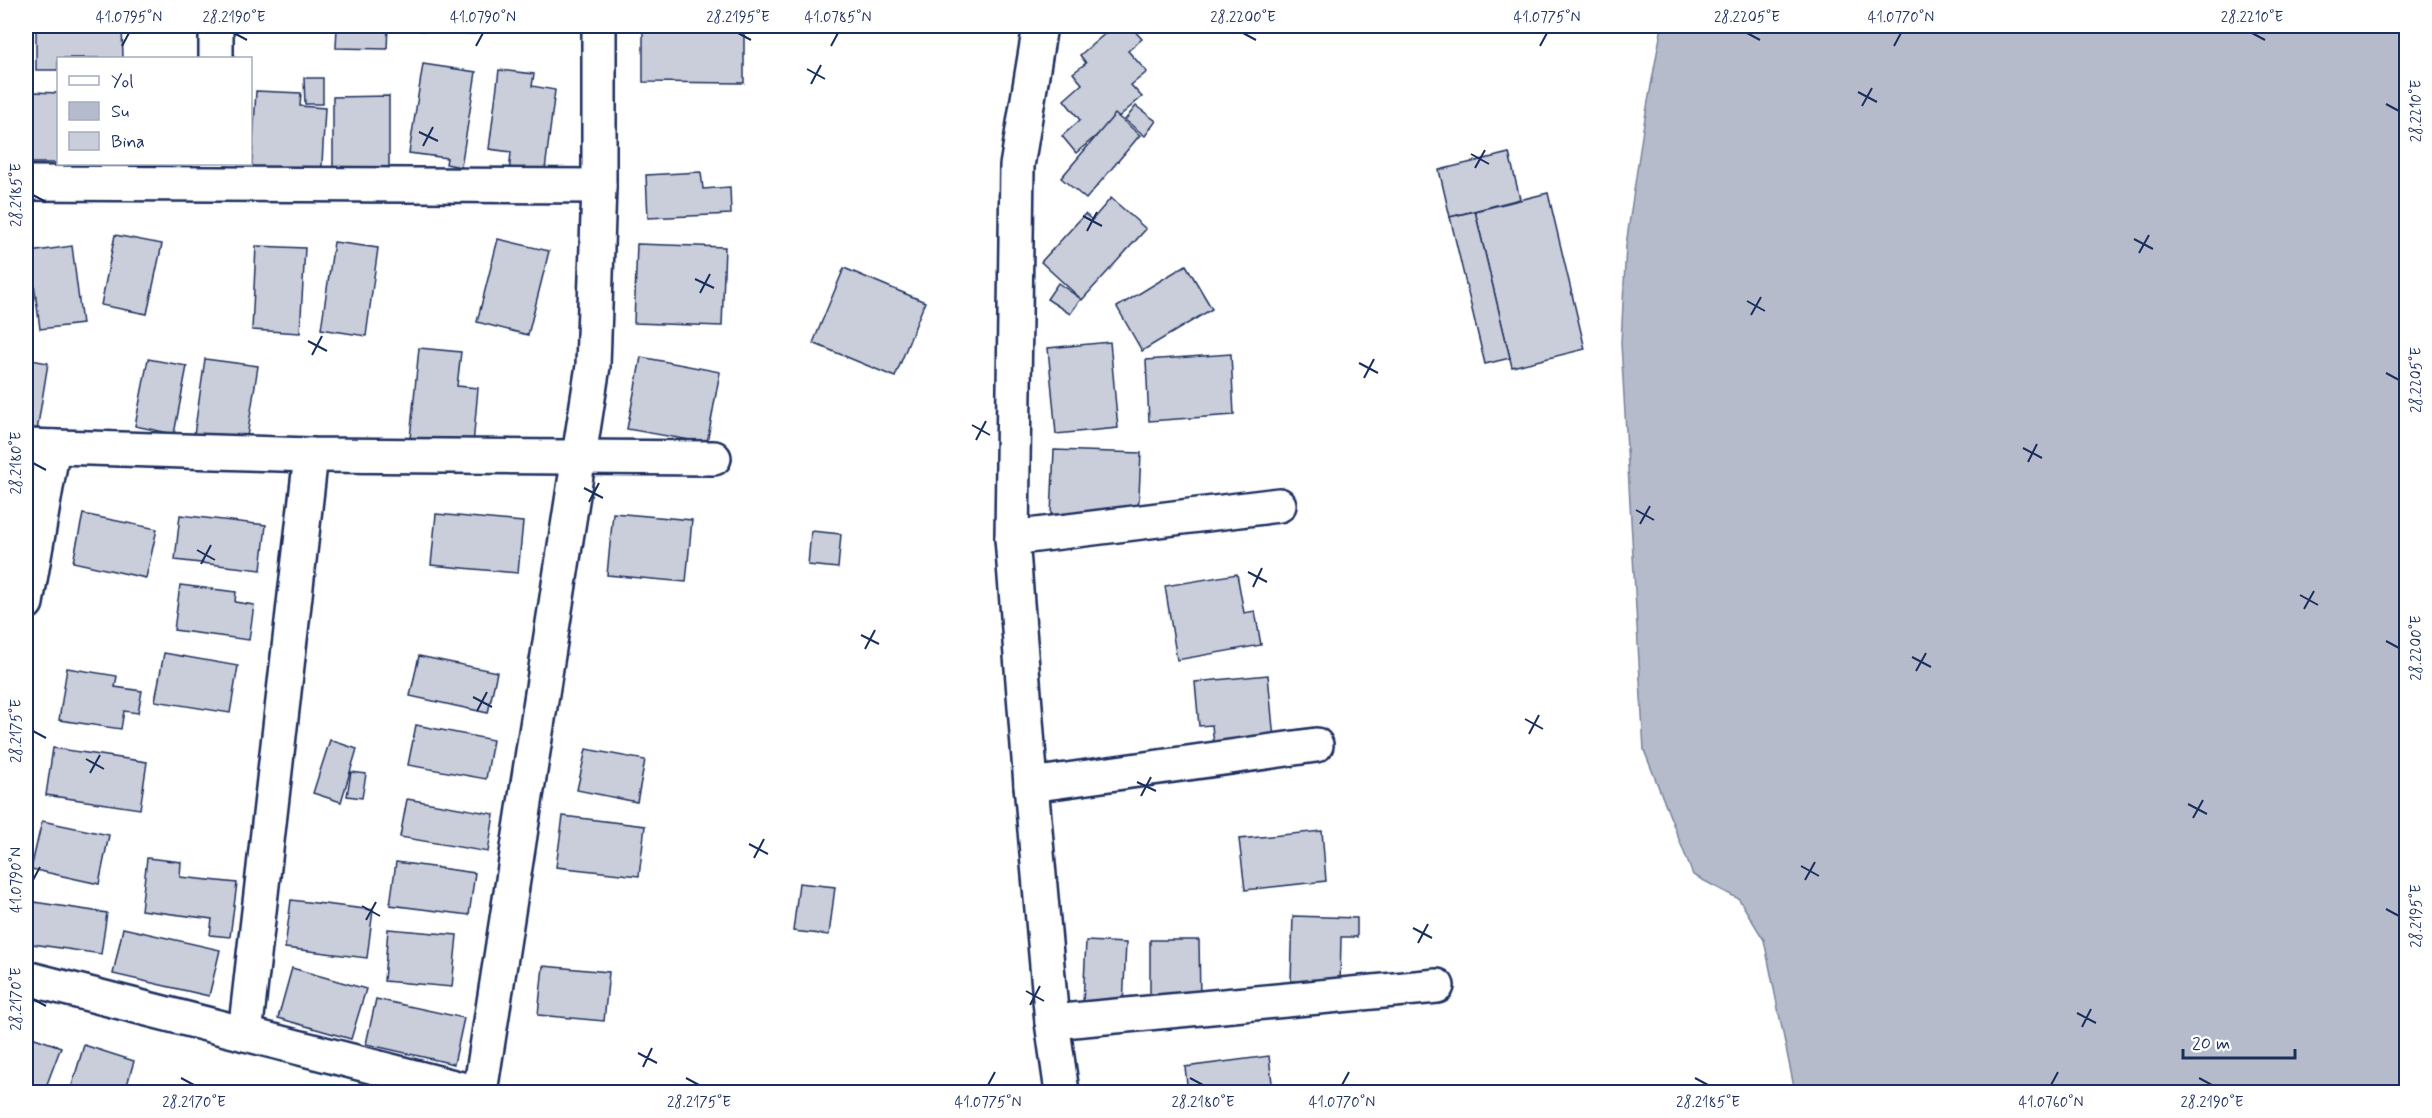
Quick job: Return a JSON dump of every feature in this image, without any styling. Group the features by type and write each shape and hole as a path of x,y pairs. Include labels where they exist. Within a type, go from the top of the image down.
{"street":[{"path":"216,26 216,57"},
{"path":"480,1092 593,366 599,186 599,26"},
{"path":"1040,26 1017,166 1012,538 1052,1022 1062,1092"},
{"path":"26,183 216,174 599,186"},
{"path":"26,603 39,447 311,454 714,458"},
{"path":"244,1034 311,454"},
{"path":"1012,538 1279,505"},
{"path":"1031,785 1316,745"},
{"path":"26,978 473,1092"},
{"path":"1052,1022 1437,986"}],"water":[{"path":"1662,26 2406,26 2406,1092 1795,1092 1764,940 1739,899 1693,875 1644,750 1621,343 1626,245 1643,129"}],"building":[{"path":"36,26 122,26 123,57 57,57 57,70 36,70"},
{"path":"337,26 388,26 387,49 336,48"},
{"path":"413,26 476,26 475,34 413,30"},
{"path":"643,26 744,26 744,83 643,82"},
{"path":"1114,26 1130,26 1142,39 1128,51 1147,72 1131,85 1142,97 1076,153 1062,136 1080,120 1064,100 1082,84 1073,73 1086,63 1080,55"},
{"path":"423,64 476,72 461,167 446,164 447,158 409,153"},
{"path":"499,70 534,74 532,86 555,90 544,178 509,174 511,152 489,149"},
{"path":"304,78 323,78 323,104 305,104"},
{"path":"256,91 301,93 300,106 325,108 321,182 251,178"},
{"path":"33,92 57,93 57,163 30,163"},
{"path":"389,96 389,169 333,169 333,97"},
{"path":"1136,106 1156,121 1145,136 1125,120"},
{"path":"1115,114 1140,135 1086,199 1061,178"},
{"path":"1509,153 1520,199 1450,217 1439,170"},
{"path":"125,165 164,165 164,167"},
{"path":"701,172 703,189 730,187 731,214 648,218 646,175"},
{"path":"1548,193 1585,349 1512,367 1475,211"},
{"path":"1111,198 1146,229 1082,300 1041,262 1085,214 1092,220"},
{"path":"1475,211 1510,358 1485,364 1450,217"},
{"path":"115,235 162,244 147,314 101,305"},
{"path":"498,239 549,251 528,335 477,322"},
{"path":"334,242 378,248 366,336 321,329"},
{"path":"637,244 725,247 722,326 634,323"},
{"path":"72,246 82,324 40,329 30,252"},
{"path":"256,246 305,248 300,333 252,330"},
{"path":"1186,265 1212,309 1142,351 1117,307"},
{"path":"844,268 925,302 895,377 813,343"},
{"path":"1058,283 1081,299 1070,314 1047,299"},
{"path":"1110,342 1118,428 1056,434 1048,348"},
{"path":"419,348 461,352 457,386 478,388 473,445 410,439"},
{"path":"1231,354 1234,415 1149,421 1146,360"},
{"path":"641,357 720,372 707,443 627,429"},
{"path":"26,359 48,363 36,437 26,435"},
{"path":"148,359 187,366 174,434 135,426"},
{"path":"205,359 258,366 246,443 194,435"},
{"path":"1054,450 1141,453 1138,517 1051,514"},
{"path":"613,513 692,520 686,582 607,575"},
{"path":"83,514 157,529 146,578 73,562"},
{"path":"436,514 523,522 518,573 431,565"},
{"path":"180,515 266,525 261,570 175,560"},
{"path":"811,531 841,534 838,568 808,565"},
{"path":"1237,574 1244,613 1255,611 1261,645 1177,660 1165,586"},
{"path":"180,585 236,592 235,602 254,605 249,640 174,630"},
{"path":"164,653 238,666 230,713 155,701"},
{"path":"419,656 497,672 488,713 410,696"},
{"path":"67,668 117,676 115,687 142,691 138,713 124,711 121,729 59,720"},
{"path":"1268,675 1275,750 1215,756 1212,725 1199,726 1195,682"},
{"path":"416,725 493,740 486,779 408,765"},
{"path":"330,740 357,749 341,802 313,793"},
{"path":"53,748 147,762 140,809 46,795"},
{"path":"586,749 645,760 637,802 577,790"},
{"path":"351,772 366,774 362,798 347,796"},
{"path":"407,799 494,814 488,852 400,837"},
{"path":"563,816 645,826 639,876 556,867"},
{"path":"42,821 109,835 99,884 31,869"},
{"path":"1322,831 1326,881 1245,890 1239,839"},
{"path":"147,858 181,862 180,877 237,883 230,937 210,935 212,919 141,910"},
{"path":"396,862 475,873 469,915 390,905"},
{"path":"799,883 835,887 829,935 793,931"},
{"path":"291,900 373,910 367,958 285,948"},
{"path":"27,901 107,913 101,954 26,943"},
{"path":"1293,916 1357,918 1357,937 1341,937 1340,983 1291,981"},
{"path":"123,928 220,950 209,996 113,974"},
{"path":"388,929 457,935 452,987 384,981"},
{"path":"1150,940 1199,940 1200,999 1150,999"},
{"path":"1086,941 1126,943 1123,1006 1083,1004"},
{"path":"543,966 609,972 604,1021 538,1015"},
{"path":"292,968 366,989 351,1039 278,1018"},
{"path":"376,999 464,1018 454,1064 366,1044"},
{"path":"26,1035 61,1047 44,1092 26,1092"},
{"path":"84,1045 134,1061 125,1092 70,1092"},
{"path":"1269,1056 1273,1092 1188,1092 1185,1067"}]}
